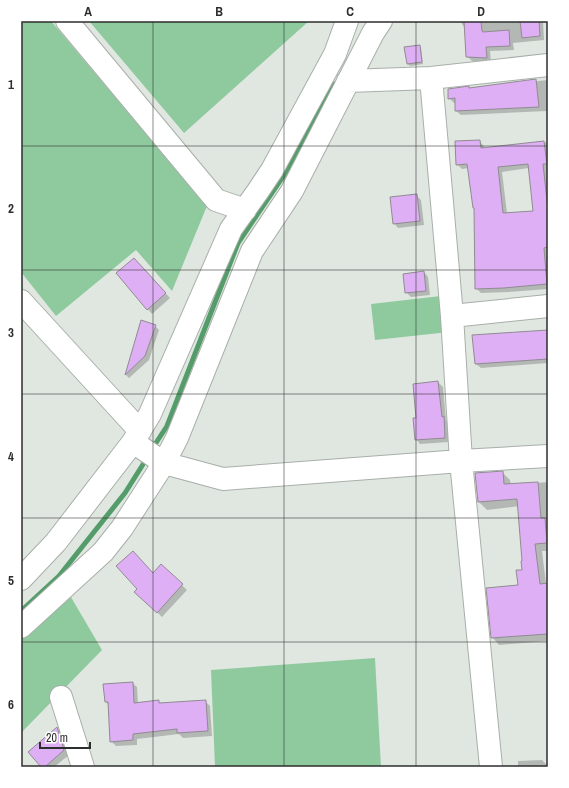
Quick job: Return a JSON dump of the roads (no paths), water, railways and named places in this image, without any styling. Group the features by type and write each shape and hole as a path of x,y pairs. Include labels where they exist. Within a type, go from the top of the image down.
{"street":[{"path":"67,21 216,200 245,210"},
{"path":"21,579 56,542 136,437 150,414 231,229 272,170 335,54 347,21"},
{"path":"21,627 103,552 122,528 164,463 177,438 252,251 292,191 373,33 381,21"},
{"path":"348,81 431,78 548,65"},
{"path":"431,78 452,316 461,461 491,767"},
{"path":"21,301 136,437 164,463 223,479 548,456"},
{"path":"452,316 548,306"},
{"path":"61,697 83,767"}],"waterway":[{"path":"152,449 167,426 238,243 284,175 335,84"},
{"path":"21,611 59,576 125,493 147,458"}]}
